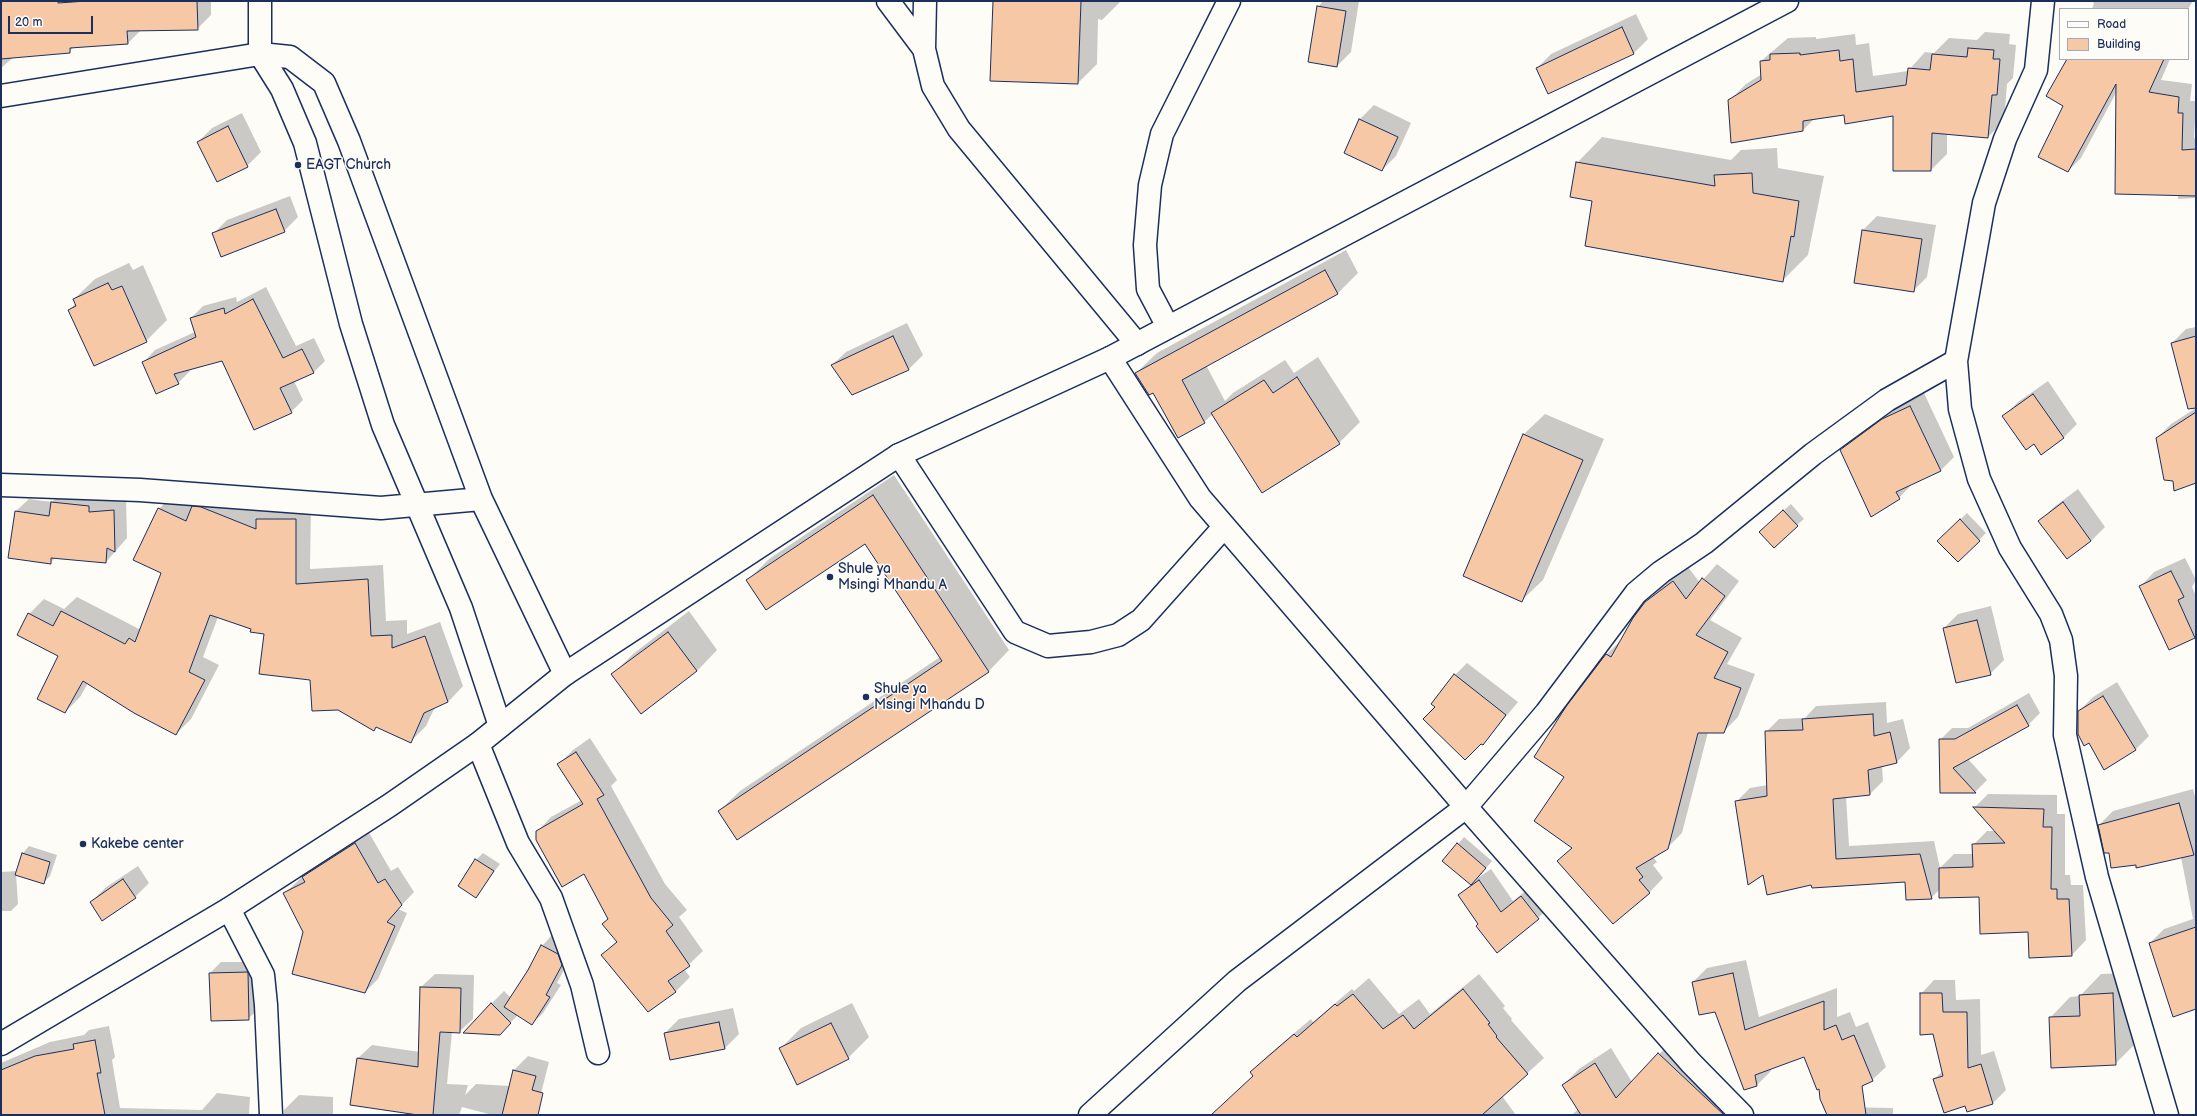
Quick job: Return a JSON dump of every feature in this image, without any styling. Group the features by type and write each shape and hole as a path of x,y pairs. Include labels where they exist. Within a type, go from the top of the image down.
{"street":[{"path":"260,1 260,54 282,89 305,143 351,324 383,425 461,608 500,726"},
{"path":"888,1 924,49"},
{"path":"925,1 924,49 933,86 958,129 1137,344"},
{"path":"1168,328 1148,289 1144,245 1150,184 1162,134 1229,1"},
{"path":"1,1044 229,909 390,805 478,744 565,674 899,455 1110,358 1787,1"},
{"path":"2043,1 2036,70 2005,138 1984,203 1956,361 1960,409 1979,479 2010,548 2050,614 2061,640 2066,676 2067,743 2097,877 2167,1115"},
{"path":"1,96 260,54 290,57 324,83 349,141 481,499 565,674"},
{"path":"1110,358 1200,498 1224,527 1466,807 1691,1063 1742,1115"},
{"path":"1090,1115 1237,981 1466,807 1546,712 1636,593 1661,572 1704,542 1813,454 1887,400 1956,361"},
{"path":"899,455 1015,632 1048,646 1091,642 1118,635 1141,620 1224,527"},
{"path":"1,485 140,490 381,508 481,499"},
{"path":"478,744 518,842 551,898 582,985 598,1053"},
{"path":"229,909 263,976 266,1005 271,1115"}],"building":[{"path":"1,1 58,1 58,3 87,1 197,1 198,30 127,31 128,44 70,48 70,53 1,59"},
{"path":"993,1 1081,1 1078,84 990,81"},
{"path":"1317,6 1346,11 1337,67 1308,62"},
{"path":"1622,27 1634,54 1548,94 1536,68"},
{"path":"1968,48 1994,50 1993,59 2000,59 1997,95 1992,95 1988,138 1932,133 1931,171 1893,171 1893,116 1845,124 1844,115 1803,121 1803,131 1731,143 1728,100 1761,80 1760,61 1770,60 1770,54 1800,53 1800,55 1839,50 1840,61 1853,59 1856,92 1906,85 1908,68 1930,70 1932,54 1967,57"},
{"path":"2066,60 2164,60 2149,92 2179,97 2178,113 2183,113 2182,150 2196,149 2196,196 2115,194 2116,84 2068,172 2038,157 2063,106 2046,96"},
{"path":"1359,119 1398,137 1382,171 1344,153"},
{"path":"228,126 248,167 217,182 197,142"},
{"path":"1576,162 1715,186 1714,175 1752,173 1753,193 1799,201 1794,237 1791,236 1783,282 1585,246 1592,201 1570,197"},
{"path":"276,209 285,232 221,257 212,233"},
{"path":"1862,230 1922,239 1914,292 1854,283"},
{"path":"1325,270 1338,294 1182,380 1205,423 1178,438 1153,393 1149,395 1135,373"},
{"path":"108,283 112,290 122,286 147,342 94,366 68,310 76,306 73,299"},
{"path":"253,299 283,358 302,349 314,373 280,388 292,413 254,430 222,361 174,374 179,384 156,394 142,362 196,337 190,318 224,308 225,314"},
{"path":"893,336 909,370 852,395 831,365"},
{"path":"2196,336 2196,408 2188,409 2171,343"},
{"path":"1297,377 1340,444 1262,493 1211,413 1264,380 1273,393"},
{"path":"2033,394 2064,438 2041,455 2034,444 2026,450 2002,416"},
{"path":"1910,406 1941,471 1896,492 1900,499 1871,517 1840,450 1882,419"},
{"path":"2196,412 2196,483 2174,491 2173,481 2164,480 2156,438"},
{"path":"1523,434 1583,460 1522,602 1463,576"},
{"path":"873,495 989,672 737,840 718,811 942,661 865,544 766,610 746,580"},
{"path":"51,502 89,506 89,512 114,510 115,552 107,548 106,563 51,558 51,564 8,558 15,511 49,516"},
{"path":"2063,502 2091,541 2067,559 2038,521"},
{"path":"192,506 201,507 256,529 256,519 296,519 296,584 368,579 371,636 392,635 392,648 425,636 448,702 424,713 411,743 376,727 374,731 338,710 312,711 310,680 259,674 264,634 250,632 251,629 210,615 189,672 205,680 176,735 134,713 83,681 65,713 37,699 58,656 17,635 28,613 53,626 61,611 125,644 129,638 135,642 161,573 133,560 158,508 186,521"},
{"path":"1783,510 1798,526 1774,548 1759,532"},
{"path":"1960,519 1980,541 1958,562 1937,541"},
{"path":"2171,571 2184,597 2178,600 2195,638 2169,650 2139,586"},
{"path":"1702,578 1725,596 1696,635 1728,652 1714,678 1741,688 1724,733 1698,733 1668,849 1636,868 1643,877 1639,880 1650,893 1613,924 1557,861 1572,848 1534,821 1564,777 1534,757 1567,705 1606,654 1611,657 1633,618 1645,602 1673,581 1686,599"},
{"path":"1977,620 1991,675 1956,683 1943,628"},
{"path":"668,632 697,671 641,714 611,674"},
{"path":"1454,674 1506,715 1483,745 1481,744 1465,760 1423,719 1435,707 1431,704"},
{"path":"2103,696 2136,750 2104,770 2089,743 2084,746 2078,734 2078,711"},
{"path":"2017,705 2029,726 1953,768 1976,793 1940,793 1939,739 1955,739"},
{"path":"1873,714 1874,736 1890,732 1897,763 1868,770 1870,795 1833,799 1836,859 1920,854 1932,899 1906,900 1905,882 1812,888 1811,885 1767,895 1763,875 1748,885 1735,801 1767,796 1765,731 1803,730 1802,719"},
{"path":"576,752 604,795 597,799 651,898 673,925 666,931 690,966 668,981 676,992 648,1012 601,955 617,942 602,924 608,919 584,874 562,887 536,840 536,831 583,804 557,764"},
{"path":"2179,803 2194,855 2136,868 2136,865 2111,868 2109,853 2104,853 2098,825"},
{"path":"1973,807 2044,809 2043,827 2052,827 2051,889 2057,889 2057,899 2069,899 2072,956 2029,958 2028,932 1980,934 1979,897 1939,898 1939,868 1973,867 1972,844 2005,843"},
{"path":"355,843 378,883 385,879 402,905 387,922 395,926 365,993 292,974 303,932 283,893 305,882 302,877"},
{"path":"1457,843 1486,868 1471,885 1442,861"},
{"path":"22,853 50,862 44,884 15,875"},
{"path":"475,859 494,871 476,898 458,886"},
{"path":"123,879 136,898 102,921 90,902"},
{"path":"1479,880 1501,912 1521,896 1539,919 1497,953 1476,926 1478,924 1458,895"},
{"path":"2196,927 2196,1009 2173,1017 2149,943"},
{"path":"541,945 558,954 562,965 546,995 550,997 532,1025 504,1007 528,970"},
{"path":"248,972 249,1020 211,1021 209,973"},
{"path":"1733,973 1745,1030 1824,1001 1824,1030 1836,1025 1842,1040 1854,1035 1873,1081 1862,1086 1866,1115 1827,1115 1820,1099 1819,1089 1817,1090 1804,1057 1755,1075 1757,1086 1744,1090 1715,1012 1699,1015 1692,982"},
{"path":"420,987 461,988 460,1033 440,1032 433,1115 418,1115 350,1105 357,1058 418,1067"},
{"path":"1463,989 1490,1023 1488,1024 1497,1036 1496,1037 1528,1074 1482,1115 1211,1115 1253,1076 1250,1072 1294,1034 1297,1037 1335,1004 1337,1006 1353,994 1383,1029 1403,1015 1414,1029"},
{"path":"1920,993 1942,993 1943,1012 1967,1012 1968,1068 1981,1064 1993,1104 1967,1112 1965,1106 1944,1113 1933,1079 1943,1076 1933,1034 1920,1035"},
{"path":"2113,993 2116,1065 2051,1068 2049,1017 2080,1016 2079,995"},
{"path":"491,1003 511,1023 500,1035 463,1033"},
{"path":"719,1022 725,1049 670,1060 664,1033"},
{"path":"831,1023 849,1059 797,1085 779,1048"},
{"path":"95,1040 101,1073 97,1073 105,1115 1,1115 1,1070 35,1056 74,1049 73,1044"},
{"path":"1658,1053 1724,1115 1581,1115 1562,1085 1595,1063 1616,1098"},
{"path":"513,1070 536,1076 532,1090 543,1093 538,1115 502,1115"}],"place":[{"name":"EAGT Church","path":"298,165"},
{"name":"Shule ya Msingi Mhandu A","path":"830,577"},
{"name":"Shule ya Msingi Mhandu D","path":"866,697"},
{"name":"Kakebe center","path":"83,844"}]}
